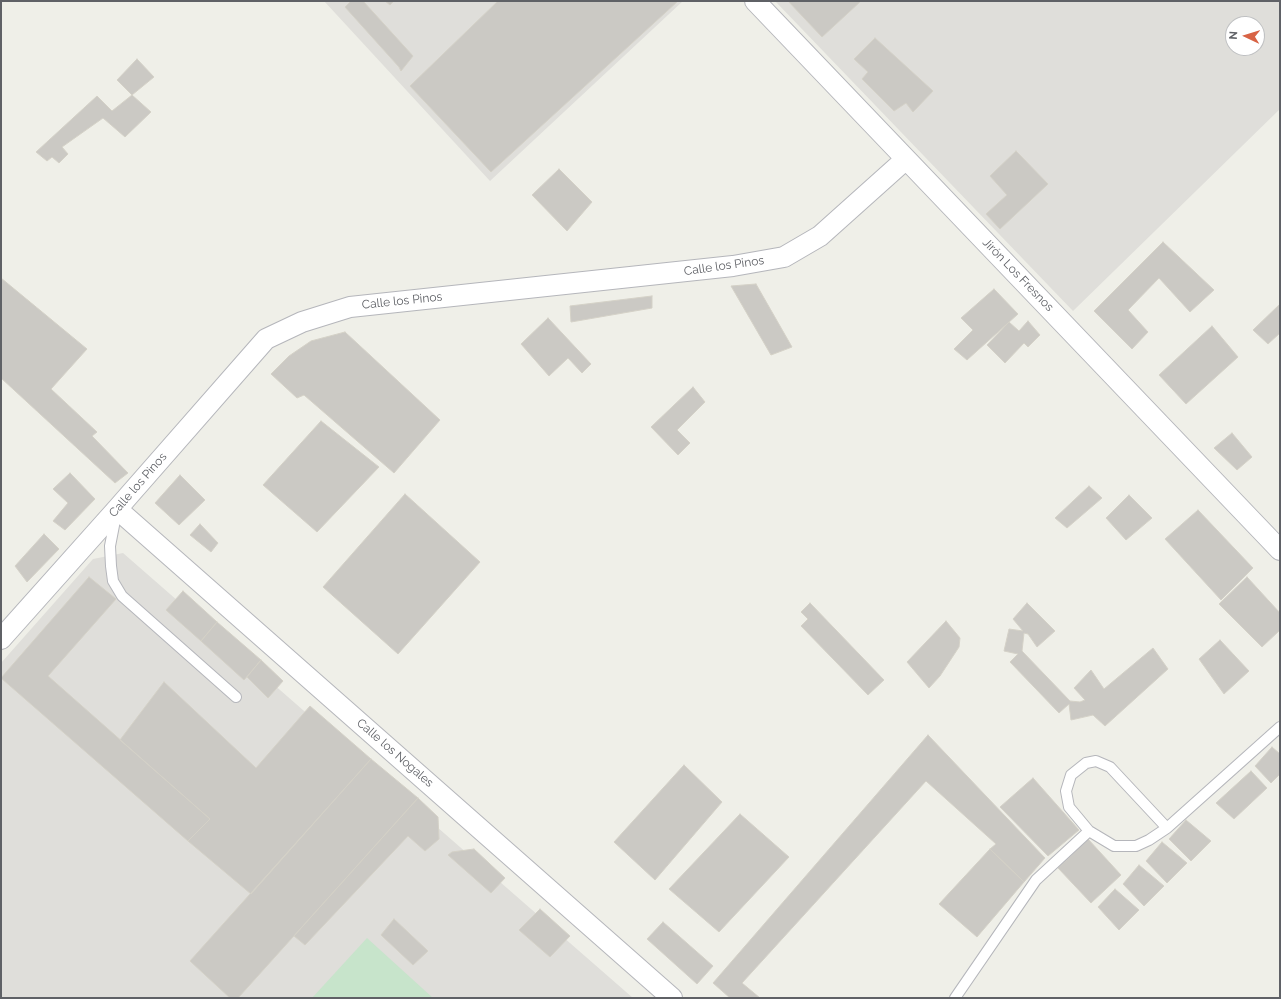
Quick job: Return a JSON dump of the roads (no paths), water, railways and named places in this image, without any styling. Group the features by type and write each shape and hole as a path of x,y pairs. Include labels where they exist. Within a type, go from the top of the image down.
{"street":[{"name":"Jirón Los Fresnos","path":"756,1 1280,550"},
{"name":"Calle los Pinos","path":"1,639 266,339 302,322 350,307 733,266 784,257 820,236 906,159"},
{"name":"Calle los Nogales","path":"117,509 672,998"}],"lane":[{"path":"117,509 110,546 111,566 113,581 122,596 236,697"},
{"path":"1167,828 1110,767 1096,761 1086,763 1071,775 1066,791 1069,808 1089,832 1114,846 1136,846 1149,840 1167,828 1280,727"},
{"path":"955,998 1036,880 1089,832"}]}
